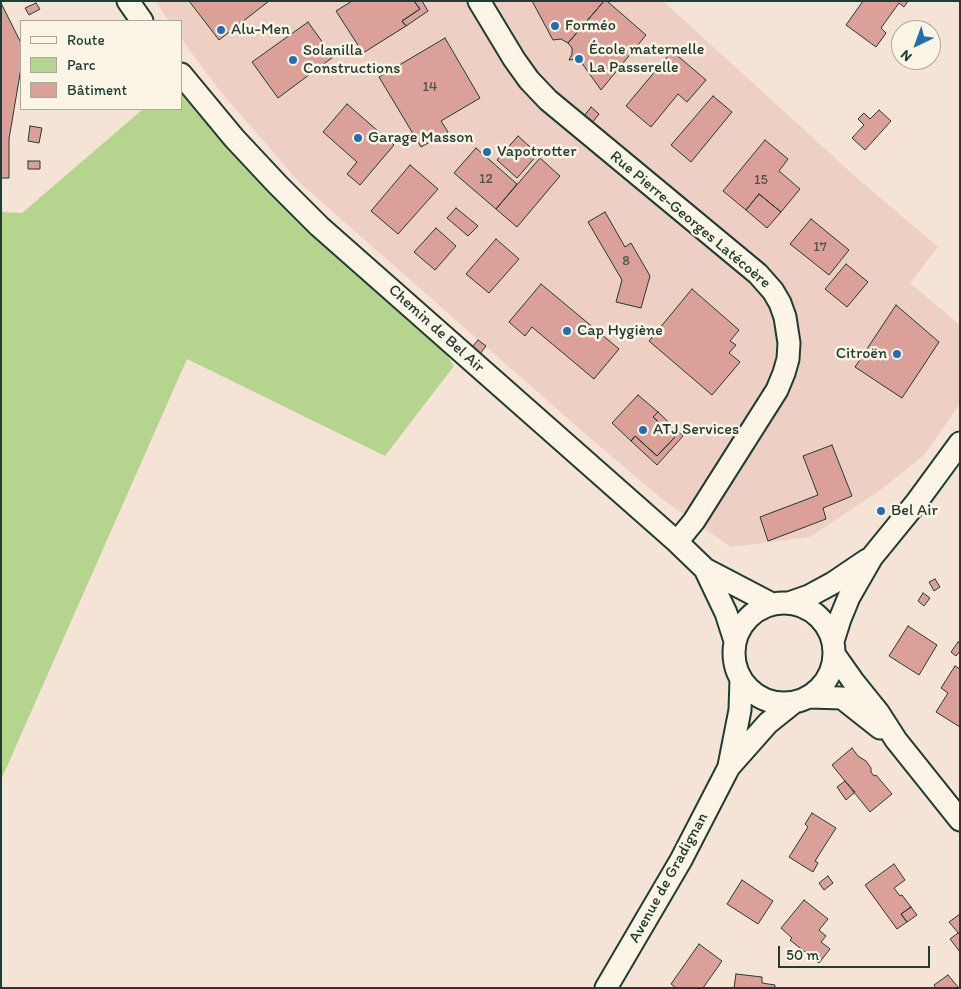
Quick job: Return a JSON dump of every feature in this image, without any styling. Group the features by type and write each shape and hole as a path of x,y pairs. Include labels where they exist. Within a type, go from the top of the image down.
{"street":[{"path":"128,1 141,20"},
{"name":"Rue Pierre-Georges Latécoère","path":"479,1 514,59 548,100 758,274 773,291 785,316 789,343 788,359 777,390 694,521 677,542"},
{"name":"Chemin de Bel Air","path":"182,75 234,138 319,226 677,542 705,569 781,604"},
{"path":"801,700 820,689 828,678 833,666 834,647 840,619 849,597 872,557 916,503 960,443"},
{"path":"872,557 833,583 809,596 760,609 749,617 740,628 735,641 734,660 741,679 758,696 781,704 801,700 842,698 896,740"},
{"name":"Chemin de Bel Air","path":"705,569 726,613 735,641"},
{"path":"781,604 804,607 817,615 827,627 834,647 852,681 878,712 896,740 960,820"},
{"name":"Avenue de Gradignan","path":"729,766 740,710 741,679"},
{"name":"Avenue de Gradignan","path":"606,988 681,860 729,766 768,723 801,700"}],"shaded area":[{"path":"155,1 663,1 857,178 938,247 910,283 960,325 960,404 924,455 882,489 810,537 731,547 662,499 300,183 219,90 182,39 182,20 168,20"}],"green space":[{"path":"182,77 426,321 454,366 385,456 187,359 1,780 1,212 22,213 142,110 182,110"}],"building":[{"name":"Alu-Men","path":"189,1 269,1 219,40"},
{"path":"352,1 414,1 420,9 402,21 406,26 363,53 336,11"},
{"path":"414,1 422,1 428,11 406,26 402,21 420,9"},
{"path":"532,1 604,1 568,43 561,39 553,40"},
{"path":"604,1 607,1 646,35 601,90 579,59 569,60 572,48 568,43"},
{"path":"863,1 908,1 904,7 899,3 881,28 886,33 876,47 846,25"},
{"path":"1,3 20,41 20,74 9,139 9,178 1,178"},
{"path":"36,3 40,9 29,15 25,8"},
{"name":"Solanilla Constructions","path":"308,22 333,57 278,98 252,62"},
{"path":"445,38 480,98 441,121 448,132 421,147 379,77"},
{"path":"672,51 706,80 687,102 678,94 651,127 626,106"},
{"path":"713,96 732,112 691,162 671,145"},
{"name":"Garage Masson","path":"347,104 394,145 360,185 347,174 357,162 323,132"},
{"path":"591,107 599,114 592,123 584,116"},
{"path":"879,110 891,121 865,150 852,138 864,125 858,119 864,113 870,119"},
{"path":"30,126 42,128 39,143 28,141"},
{"path":"518,136 538,154 517,178 497,160"},
{"path":"765,140 788,159 779,171 800,189 781,212 759,194 746,210 723,191"},
{"path":"476,148 517,184 496,209 454,173"},
{"path":"540,158 560,176 517,227 496,209"},
{"path":"28,161 40,161 40,169 28,169"},
{"path":"410,165 438,189 398,234 371,211"},
{"path":"759,194 781,212 767,228 746,210"},
{"path":"456,208 478,226 468,236 447,218"},
{"path":"605,212 625,247 631,243 650,276 641,308 616,302 622,280 588,222"},
{"path":"811,219 849,250 829,275 790,244"},
{"path":"436,228 456,246 435,270 414,252"},
{"path":"496,239 519,259 489,293 466,274"},
{"path":"846,264 868,282 847,307 825,289"},
{"name":"Cap Hygiène","path":"541,284 619,349 594,379 532,327 525,336 509,322"},
{"path":"692,289 739,330 730,341 736,345 729,353 740,362 712,395 649,341"},
{"name":"Citroën","path":"896,305 939,342 902,398 855,367"},
{"path":"478,340 486,346 480,354 472,347"},
{"name":"ATJ Services","path":"638,395 658,412 653,417 675,437 657,456 635,436 631,441 612,423"},
{"path":"658,412 683,436 657,465 631,441 635,436 657,456 675,437 653,417"},
{"path":"832,445 852,496 823,508 826,519 768,541 760,517 818,495 803,456"},
{"path":"935,579 940,587 934,591 929,582"},
{"path":"923,593 930,598 924,606 918,601"},
{"path":"908,626 937,645 919,675 889,656"},
{"path":"958,642 960,643 960,651 956,656 951,652"},
{"path":"955,666 960,669 960,727 936,712 948,693 941,688"},
{"path":"852,748 858,756 866,761 874,776 876,775 892,794 870,812 832,765"},
{"path":"845,781 855,792 846,800 837,787"},
{"path":"812,813 836,828 815,861 818,863 813,872 789,857 808,827 805,824"},
{"path":"894,864 905,880 894,888 911,907 901,914 907,922 897,929 865,885"},
{"path":"828,876 833,883 824,890 819,883"},
{"path":"742,880 773,901 758,924 727,904"},
{"path":"804,900 828,919 819,930 826,936 821,942 830,949 819,963 790,940 792,938 781,928"},
{"path":"911,907 917,915 907,922 901,914"},
{"path":"960,914 960,935 949,922"},
{"path":"958,933 960,935 960,952 950,939"},
{"path":"699,944 722,961 703,988 676,988 671,984"},
{"path":"736,974 762,977 762,983 775,985 775,988 734,988"},
{"path":"948,975 958,987 936,988 934,985"}],"place":[{"name":"Forméo","path":"555,26"},
{"name":"Alu-Men","path":"221,30"},
{"name":"École maternelle La Passerelle","path":"579,59"},
{"name":"Solanilla Constructions","path":"293,60"},
{"name":"Garage Masson","path":"358,138"},
{"name":"Vapotrotter","path":"487,152"},
{"name":"Cap Hygiène","path":"567,331"},
{"name":"Citroën","path":"897,354"},
{"name":"ATJ Services","path":"643,430"},
{"name":"Bel Air","path":"881,511"}]}
